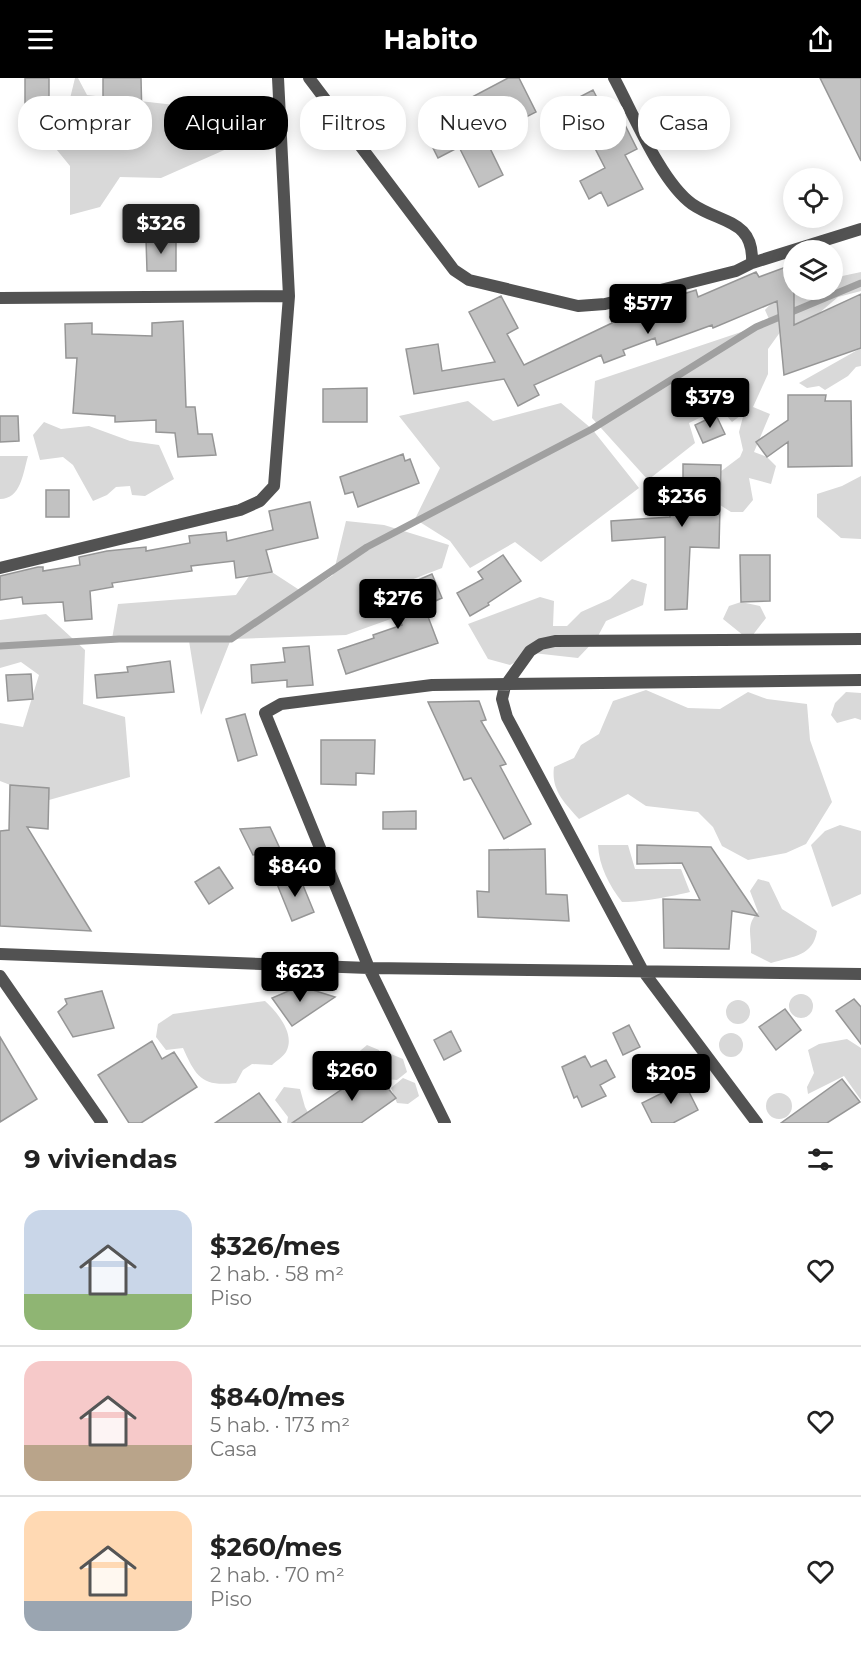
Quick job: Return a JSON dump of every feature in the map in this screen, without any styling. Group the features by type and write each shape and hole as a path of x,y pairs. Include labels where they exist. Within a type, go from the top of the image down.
{"street":[{"path":"0,568 240,510 260,501 274,486 289,296 278,78"},
{"path":"309,78 454,270 469,280 578,306 604,303 736,271 752,263 861,229"},
{"path":"615,78 668,177 693,204 747,234 753,247 752,263"},
{"path":"0,298 289,296"},
{"path":"757,1123 643,971 507,717 502,699 505,686 530,651 541,644 555,641 861,639"},
{"path":"444,1123 369,968 265,713 281,704 432,684 505,686 861,680"},
{"path":"0,954 369,968 861,974"},
{"path":"0,977 102,1123"}],"shaded area":[{"path":"75,78 78,78 87,95 96,96 71,96"},
{"path":"152,102 164,104 164,150 224,150 161,178 120,177 100,207 70,215 70,166 57,150 152,150"},
{"path":"861,272 861,291 843,296 843,276"},
{"path":"783,296 783,300 834,300 818,314 792,326 786,324 768,349 768,374 753,407 770,414 754,452 767,457 776,466 771,484 749,478 753,500 743,512 731,512 720,505 720,472 740,457 743,450 739,432 744,413 732,422 720,408 689,423 695,443 648,480 592,418 595,381 756,327 769,319 765,310"},
{"path":"861,348 861,366 856,367 848,376 825,390 819,386 807,388 799,383"},
{"path":"468,401 493,421 561,403 592,429 639,488 541,562 515,542 470,568 450,541 415,519 440,468 399,416"},
{"path":"44,422 61,429 89,426 130,441 159,445 174,479 145,496 132,495 130,486 116,487 107,495 93,501 73,465 63,457 40,460 33,435"},
{"path":"0,456 28,456 17,490 13,495 0,499"},
{"path":"861,476 861,539 841,538 817,517 817,494 842,486"},
{"path":"346,521 384,525 449,545 442,568 390,588 399,616 346,635 231,639 201,715 189,641 112,639 118,604 236,595 258,563 304,593 333,575"},
{"path":"632,579 647,584 643,605 606,621 597,638 578,658 533,653 510,665 488,659 468,624 540,597 554,601 553,626 567,626 581,612 610,599"},
{"path":"741,602 760,606 766,618 749,640 723,619 729,606"},
{"path":"46,614 85,650 83,704 125,717 130,777 49,800 0,781 0,723 23,727 39,675 21,662 0,668 0,620"},
{"path":"646,690 688,708 720,709 748,692 767,699 807,704 810,740 832,802 806,844 786,853 748,860 722,846 713,827 698,812 646,806 628,794 579,819 557,789 554,767 574,758 581,745 599,734 613,701"},
{"path":"846,692 861,693 861,720 855,718 837,723 831,715 835,703"},
{"path":"840,825 861,831 861,894 832,907 811,845 825,831"},
{"path":"598,845 628,845 635,869 681,869 690,892 622,902 606,875 600,860"},
{"path":"758,879 769,882 782,909 817,931 811,946 801,954 771,963 751,953 750,926 758,912 750,891"},
{"path":"796,994 806,994 813,1001 813,1011 806,1018 796,1018 789,1011 789,1001"},
{"path":"733,1000 743,1000 750,1007 750,1017 743,1024 733,1024 726,1017 726,1007"},
{"path":"265,1001 275,1011 287,1031 289,1038 286,1052 272,1065 252,1064 243,1070 236,1083 215,1083 202,1078 192,1066 183,1048 166,1050 156,1037 158,1024 173,1014"},
{"path":"731,1033 740,1036 743,1045 740,1054 731,1057 722,1054 719,1045 722,1036"},
{"path":"847,1039 861,1048 861,1100 844,1076 808,1094 807,1087 814,1073 808,1050 819,1044"},
{"path":"367,1045 379,1050 382,1062 391,1054 403,1059 407,1072 397,1080 385,1079 380,1065 372,1071 361,1070 355,1055"},
{"path":"403,1078 415,1083 419,1096 408,1104 397,1103 391,1088"},
{"path":"284,1087 300,1089 305,1107 314,1123 287,1123 288,1117 275,1100"},
{"path":"779,1093 788,1097 792,1106 788,1115 779,1119 770,1115 766,1106 770,1097"}],"building":[{"path":"25,78 49,78 49,96 25,96"},
{"path":"103,78 141,78 141,96 103,96"},
{"path":"508,78 519,78 528,96 474,96"},
{"path":"820,78 861,78 861,161"},
{"path":"593,90 596,96 581,96"},
{"path":"528,96 536,112 528,116"},
{"path":"626,127 637,149 625,155 643,189 608,206 601,192 589,199 580,181 605,168 596,150 626,150"},
{"path":"434,150 453,150 438,158"},
{"path":"460,150 491,150 503,175 479,187"},
{"path":"146,239 176,239 176,271 147,271"},
{"path":"783,268 783,300 794,300 794,325 861,294 861,348 784,375 777,301 713,328 712,325 657,345 655,338 623,350 625,355 604,363 601,355 534,385 539,395 518,406 504,379 414,394 406,349 438,344 442,371 495,362 469,312 501,296 518,328 507,334 524,365 612,323 610,317 696,290 698,297 756,272 759,277"},
{"path":"183,321 186,407 195,407 198,434 212,434 216,455 178,457 175,433 156,432 156,420 115,422 115,416 73,413 77,358 66,358 65,324 92,323 92,334 152,336 152,323"},
{"path":"367,388 367,422 323,422 323,389"},
{"path":"788,395 826,395 825,401 851,401 852,466 788,467 788,442 767,457 756,442 788,420"},
{"path":"716,415 725,434 703,443 695,425"},
{"path":"0,416 18,416 19,441 0,442"},
{"path":"403,454 405,461 410,459 419,483 358,507 353,492 345,494 340,477"},
{"path":"683,464 721,465 719,548 690,547 687,609 665,610 665,537 612,541 611,521 670,517 670,488 683,487"},
{"path":"46,490 69,490 69,517 46,517"},
{"path":"310,502 318,538 266,550 272,572 236,578 234,561 191,566 192,571 112,583 113,587 90,591 92,619 65,621 63,602 23,604 22,597 0,600 0,576 38,567 43,567 43,571 80,565 79,557 107,551 146,547 146,551 190,543 189,536 226,532 227,541 273,530 269,511"},
{"path":"503,555 521,581 470,616 457,593 483,579 478,572"},
{"path":"740,555 770,555 770,601 741,602"},
{"path":"432,574 442,598 424,606 438,643 346,674 338,650 374,638 373,635 402,625 399,616 408,613 397,589"},
{"path":"309,646 313,685 287,687 287,680 252,683 251,665 285,662 283,648"},
{"path":"170,661 174,692 97,698 95,675 128,672 127,667"},
{"path":"31,674 33,699 8,701 6,675"},
{"path":"479,701 486,720 481,721 506,764 500,766 531,824 504,839 471,778 464,780 428,702"},
{"path":"245,714 257,755 238,761 226,719"},
{"path":"321,740 375,740 374,774 356,773 356,785 321,784"},
{"path":"10,785 49,788 48,829 27,827 91,931 0,926 0,831 9,830"},
{"path":"416,811 416,829 383,829 383,812"},
{"path":"270,827 281,851 253,855 240,829"},
{"path":"637,845 711,847 758,916 732,911 729,949 664,948 663,899 700,900 682,863 637,864"},
{"path":"545,849 546,894 567,895 569,921 478,917 477,891 489,892 489,850"},
{"path":"219,867 233,888 209,904 195,882"},
{"path":"300,878 314,912 292,921 277,884"},
{"path":"300,986 335,997 292,1026 272,998"},
{"path":"102,991 114,1028 73,1037 58,1012 67,1004 65,999"},
{"path":"854,999 861,1007 861,1044 836,1011"},
{"path":"785,1009 801,1030 776,1050 759,1027"},
{"path":"629,1025 640,1047 623,1055 613,1033"},
{"path":"451,1031 461,1051 444,1060 434,1040"},
{"path":"0,1037 37,1099 0,1122"},
{"path":"152,1041 162,1059 174,1052 197,1087 141,1123 129,1123 98,1075"},
{"path":"585,1056 591,1067 606,1060 615,1077 600,1085 606,1096 582,1107 577,1096 574,1098 562,1067"},
{"path":"372,1069 396,1098 361,1123 292,1123"},
{"path":"842,1079 860,1102 827,1123 781,1123"},
{"path":"684,1082 698,1110 673,1123 652,1123 642,1103"},
{"path":"259,1093 281,1123 215,1123"}],"waterway":[{"path":"0,646 119,639 231,639 367,547 592,429 756,327 861,283"}]}
